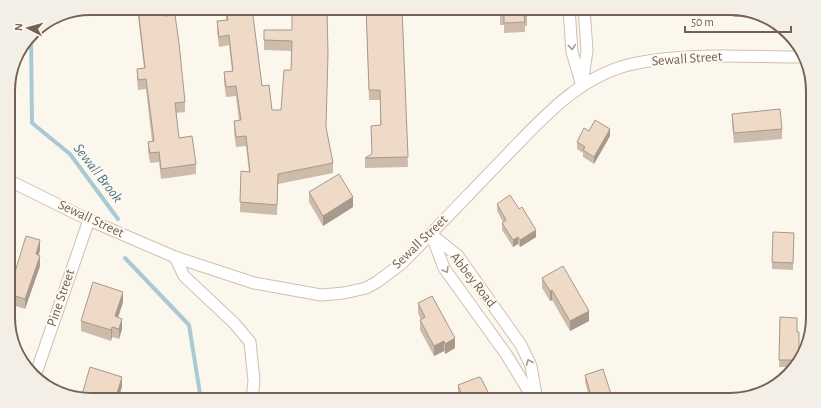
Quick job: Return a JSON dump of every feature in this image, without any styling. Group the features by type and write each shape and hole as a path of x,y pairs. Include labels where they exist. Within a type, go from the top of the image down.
{"street":[{"path":"569,15 572,52 582,86"},
{"path":"582,86 587,51 584,15"},
{"name":"Sewall Street","path":"15,183 89,220 175,257 252,283 320,295 344,293 366,288 377,282 401,264 530,129 561,100 582,86 619,68 636,63 712,55 798,57"},
{"name":"Pine Street","path":"37,370 89,220"},
{"name":"Abbey Road","path":"431,234 444,268 506,354 530,393"},
{"name":"Abbey Road","path":"431,234 458,256 521,345 531,366 536,393"},
{"path":"175,257 184,276 234,323 250,342 254,381 253,393"}],"building":[{"path":"139,15 175,15 185,102 175,103 179,138 192,136 196,164 161,169 159,152 150,153 148,142 154,141 146,79 138,80 137,69 145,68"},
{"path":"227,15 253,15 262,86 269,85 272,110 281,110 284,70 291,70 292,41 264,40 264,30 292,30 292,15 327,15 328,54 326,127 333,163 278,174 277,205 240,202 241,171 250,172 246,136 236,137 234,121 241,120 236,86 226,87 224,72 233,71 229,35 219,37 217,21 228,20"},
{"path":"366,15 402,15 408,157 365,158 372,154 371,126 381,125 380,90 369,90"},
{"path":"504,15 527,15 524,16 525,22 504,23"},
{"path":"780,109 782,129 734,133 732,114"},
{"path":"595,120 610,129 594,157 583,150 585,147 577,142 584,128 589,131"},
{"path":"339,174 353,197 323,216 309,192"},
{"path":"510,195 519,209 522,207 536,230 520,240 518,237 513,240 502,223 506,220 497,204"},
{"path":"773,232 794,233 793,263 772,262"},
{"path":"26,236 40,240 36,254 40,256 25,299 15,296 15,272"},
{"path":"563,266 589,311 570,321 552,290 550,291 542,278"},
{"path":"93,282 123,292 115,316 122,319 119,329 112,327 111,330 81,321"},
{"path":"432,296 455,338 445,344 444,341 434,346 420,320 425,317 418,303"},
{"path":"780,317 797,318 799,349 792,360 779,360"},
{"path":"90,367 122,377 117,393 83,392"},
{"path":"603,369 611,393 590,393 585,375"},
{"path":"479,377 481,378 488,393 461,393 458,385"}],"waterway":[{"name":"Sewall Brook","path":"31,48 32,123 70,154 118,219"},
{"name":"Sewall Brook","path":"125,258 189,325 200,393"}]}
